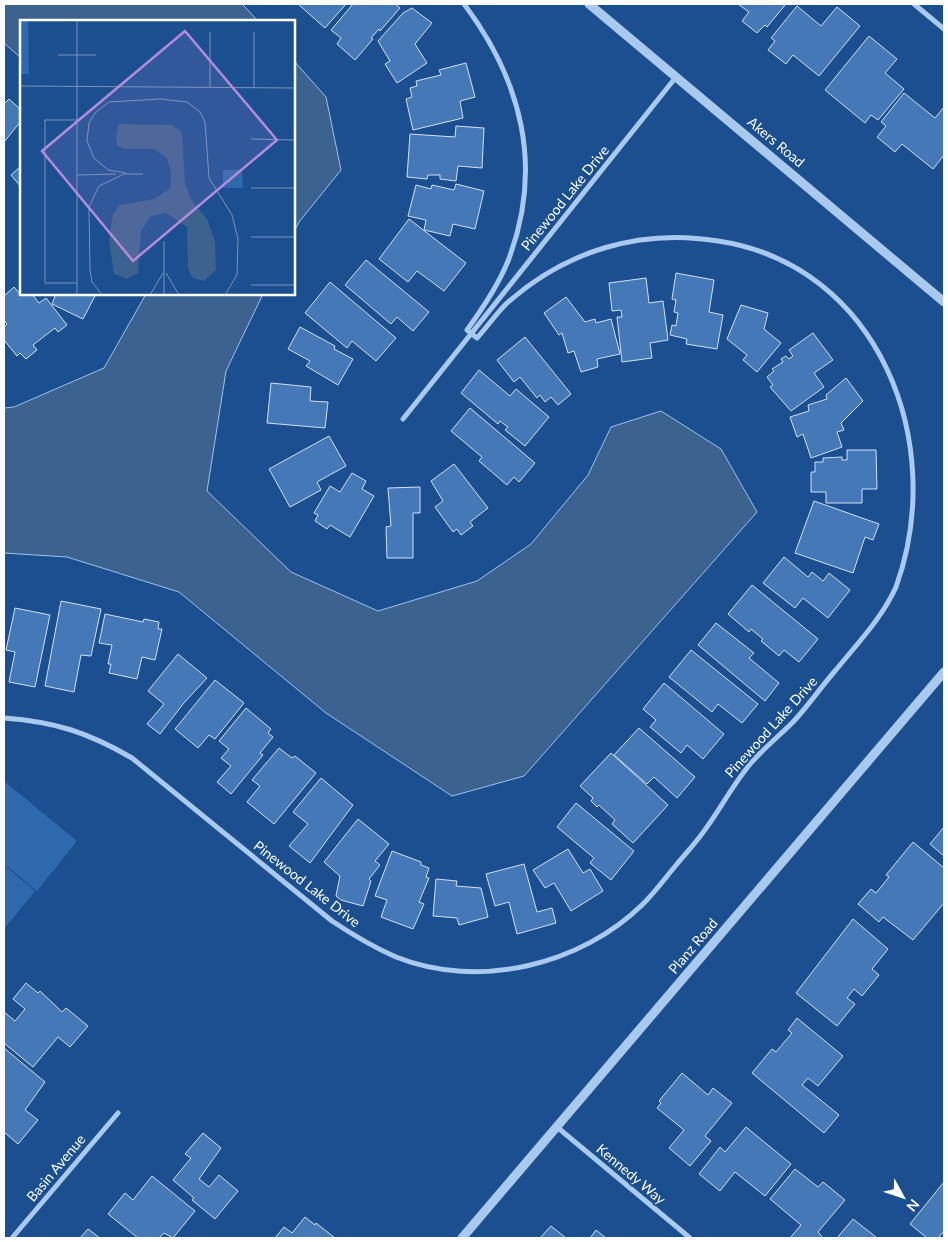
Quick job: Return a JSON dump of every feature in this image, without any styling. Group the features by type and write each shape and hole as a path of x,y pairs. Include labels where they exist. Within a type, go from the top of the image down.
{"street":[{"name":"Pinewood Lake Drive","path":"464,4 485,31 504,66 517,104 524,143 525,183 519,223 508,261 490,297 467,330 478,338 504,306 540,277 574,258 614,244 656,237 694,237 732,243 769,254 807,274 841,300 867,328 888,360 899,383"},
{"name":"Akers Road","path":"589,4 944,302"},
{"path":"914,4 944,29"},
{"name":"Pinewood Lake Drive","path":"403,419 676,77"},
{"name":"Pinewood Lake Drive","path":"4,718 66,727 99,739 132,758 332,921 363,941 400,958 436,968 472,972 514,969 550,960 580,948 612,930 644,904 708,828 737,780 765,746 794,721 875,622 895,589 909,554 918,516"},
{"name":"Planz Road","path":"462,1238 944,672"},
{"name":"Basin Avenue","path":"12,1238 118,1113"},
{"name":"Kennedy Way","path":"557,1127 690,1238"}],"shaded area":[{"path":"4,4 242,4 257,20 20,20 20,57 4,43"},
{"path":"295,62 326,97 341,170 299,222 295,230"},
{"path":"145,295 263,295 226,371 207,491 291,572 378,611 477,581 531,544 588,475 611,427 661,411 721,449 757,512 524,776 452,796 326,713 179,592 67,557 4,553 4,408 14,407 104,368"},
{"path":"4,781 77,841 37,891 4,864"},
{"path":"4,865 35,891 4,929"}],"building":[{"path":"298,4 346,4 325,28"},
{"path":"353,4 395,4 400,8 380,31 379,29 371,38 373,39 355,60 337,44 341,38 331,30"},
{"path":"738,4 786,4 767,27 765,25 757,33 742,21 749,12"},
{"path":"797,6 821,26 837,7 860,26 819,76 793,55 786,64 768,50 775,41 771,38"},
{"path":"412,8 432,23 415,44 427,63 397,83 385,64 390,61 378,41 403,13"},
{"path":"869,36 897,59 885,73 904,89 878,120 871,115 865,123 825,90"},
{"path":"466,63 475,97 460,101 463,118 413,130 406,99 412,97 410,88 417,86 416,81 441,75 439,70"},
{"path":"904,93 935,118 944,107 944,155 933,169 902,144 895,152 877,137 886,126 881,122"},
{"path":"9,99 20,109 20,122 4,142 4,104"},
{"path":"456,126 484,128 482,168 458,166 456,181 440,179 440,175 428,175 427,179 407,177 410,134 455,137"},
{"path":"20,167 20,186 11,175"},
{"path":"456,184 484,191 475,229 453,224 450,236 424,230 426,220 408,216 416,185 431,189 432,185 454,190"},
{"path":"409,219 466,263 444,291 417,271 408,282 379,259"},
{"path":"366,260 429,312 413,331 397,317 391,324 345,285"},
{"path":"676,273 714,280 709,312 723,315 717,349 686,344 687,339 670,335 672,325 676,326 678,313 674,312 676,300 672,299"},
{"path":"646,278 649,303 663,301 668,340 650,343 652,358 622,362 617,317 622,317 621,310 612,311 609,283"},
{"path":"330,282 396,338 376,361 352,341 347,348 305,313"},
{"path":"14,287 20,295 33,295 39,303 46,298 67,325 58,332 55,328 33,345 37,350 26,359 20,353 17,356 4,340 4,327 7,324 4,320 4,296"},
{"path":"56,295 95,295 83,319 52,304"},
{"path":"566,297 585,322 595,319 596,323 611,319 620,354 597,359 598,367 581,372 574,351 568,353 562,333 559,335 544,313"},
{"path":"741,305 768,313 764,329 781,343 757,372 743,360 747,355 727,339"},
{"path":"300,327 335,346 334,349 353,359 338,385 306,366 310,361 288,349"},
{"path":"813,333 833,360 814,373 824,387 791,411 770,387 773,385 767,377 774,371 772,369 783,362 781,359 786,356 789,359 793,356 789,350"},
{"path":"525,337 571,394 558,405 551,397 545,402 540,395 537,398 520,377 514,382 497,360"},
{"path":"479,370 510,396 516,389 549,417 525,446 505,430 508,427 500,421 498,424 461,393"},
{"path":"846,378 863,401 841,423 844,430 837,432 842,447 811,458 803,434 797,437 790,417 809,411 808,405 827,399 826,395"},
{"path":"271,383 311,387 310,401 328,402 325,428 267,423"},
{"path":"470,408 535,463 519,482 514,477 507,485 479,461 482,457 451,431"},
{"path":"329,436 346,466 317,482 321,490 290,507 269,469"},
{"path":"847,450 876,450 877,489 862,489 862,503 826,503 826,492 811,492 811,472 815,472 815,462 823,462 823,458 842,457 842,460 847,460"},
{"path":"454,464 488,508 470,522 473,526 461,535 457,529 453,532 435,507 443,501 431,481"},
{"path":"352,473 366,481 362,489 374,496 350,537 330,525 327,529 315,521 318,515 314,513 330,486 340,492"},
{"path":"420,487 420,513 413,513 413,558 387,558 386,527 391,526 388,488"},
{"path":"814,501 879,524 873,540 865,537 853,573 795,553"},
{"path":"784,557 808,577 812,572 823,581 829,573 850,590 828,618 803,598 795,608 763,583"},
{"path":"752,585 818,639 799,662 784,650 779,656 761,641 763,639 751,629 749,632 728,614"},
{"path":"61,601 101,609 91,656 81,655 74,692 45,686"},
{"path":"15,608 50,615 35,687 9,682 15,652 6,650"},
{"path":"105,614 143,622 144,619 159,622 158,629 162,629 155,660 142,657 137,679 109,673 111,664 108,664 112,645 99,643"},
{"path":"716,623 754,653 749,658 779,683 765,701 698,645"},
{"path":"691,650 758,704 742,723 718,704 712,712 669,677"},
{"path":"178,654 207,678 183,704 160,734 147,724 164,704 148,691"},
{"path":"215,680 244,703 215,739 209,735 198,748 175,729"},
{"path":"664,683 724,734 703,759 687,745 681,753 650,727 656,720 643,709"},
{"path":"246,708 271,729 268,733 273,737 260,753 263,755 231,794 217,782 231,766 221,758 229,749 219,741"},
{"path":"639,728 695,777 677,798 654,777 647,784 614,755"},
{"path":"279,748 292,758 295,756 316,773 274,824 247,802 260,786 252,780"},
{"path":"611,753 668,805 633,843 612,824 615,820 599,805 597,807 591,801 593,798 580,786"},
{"path":"321,778 353,805 310,863 289,846 308,824 293,812"},
{"path":"576,803 634,851 611,880 590,863 594,858 557,827"},
{"path":"358,819 389,844 375,861 380,865 369,879 371,881 363,906 341,900 336,896 340,876 324,862"},
{"path":"944,827 944,856 930,844"},
{"path":"913,842 944,868 944,903 913,940 883,917 879,922 858,904 871,889 876,893 889,877 886,875"},
{"path":"568,849 583,873 590,869 603,891 571,911 554,883 545,888 533,870"},
{"path":"392,851 421,862 421,865 429,868 426,877 429,878 419,902 424,904 413,929 381,917 387,900 375,896"},
{"path":"524,864 537,912 552,908 556,923 517,934 509,902 495,906 486,874"},
{"path":"436,879 457,881 456,886 481,888 488,917 459,925 457,918 433,916"},
{"path":"853,919 888,949 872,969 879,975 862,996 854,989 847,998 855,1004 837,1026 796,993"},
{"path":"26,983 38,993 40,991 62,1012 66,1008 88,1026 70,1047 58,1037 33,1067 4,1043 4,1012 15,1021 25,1009 13,999"},
{"path":"797,1018 843,1056 818,1086 808,1078 802,1085 839,1115 824,1133 752,1073 772,1049 776,1052 792,1033 788,1030"},
{"path":"4,1048 45,1082 25,1110 38,1120 18,1144 4,1132"},
{"path":"682,1073 708,1095 713,1088 732,1103 705,1136 711,1141 690,1166 669,1148 684,1130 657,1108 661,1103 659,1101"},
{"path":"746,1127 791,1164 765,1196 735,1172 720,1191 699,1174 720,1147 725,1152"},
{"path":"203,1133 221,1148 199,1179 209,1187 219,1175 238,1191 215,1219 192,1200 194,1198 173,1180 191,1158 185,1154"},
{"path":"795,1169 818,1187 823,1182 845,1200 818,1232 823,1238 790,1238 801,1225 770,1199"},
{"path":"152,1176 195,1211 173,1238 164,1233 159,1238 138,1238 108,1214 125,1193 133,1200"},
{"path":"944,1182 944,1231 938,1238 927,1238 910,1224"},
{"path":"305,1217 335,1238 275,1238 284,1227 292,1233"},
{"path":"853,1219 877,1238 837,1238"},
{"path":"551,1226 566,1238 540,1238"},
{"path":"88,1229 100,1238 80,1238"},
{"path":"596,1230 606,1238 590,1238"}]}
